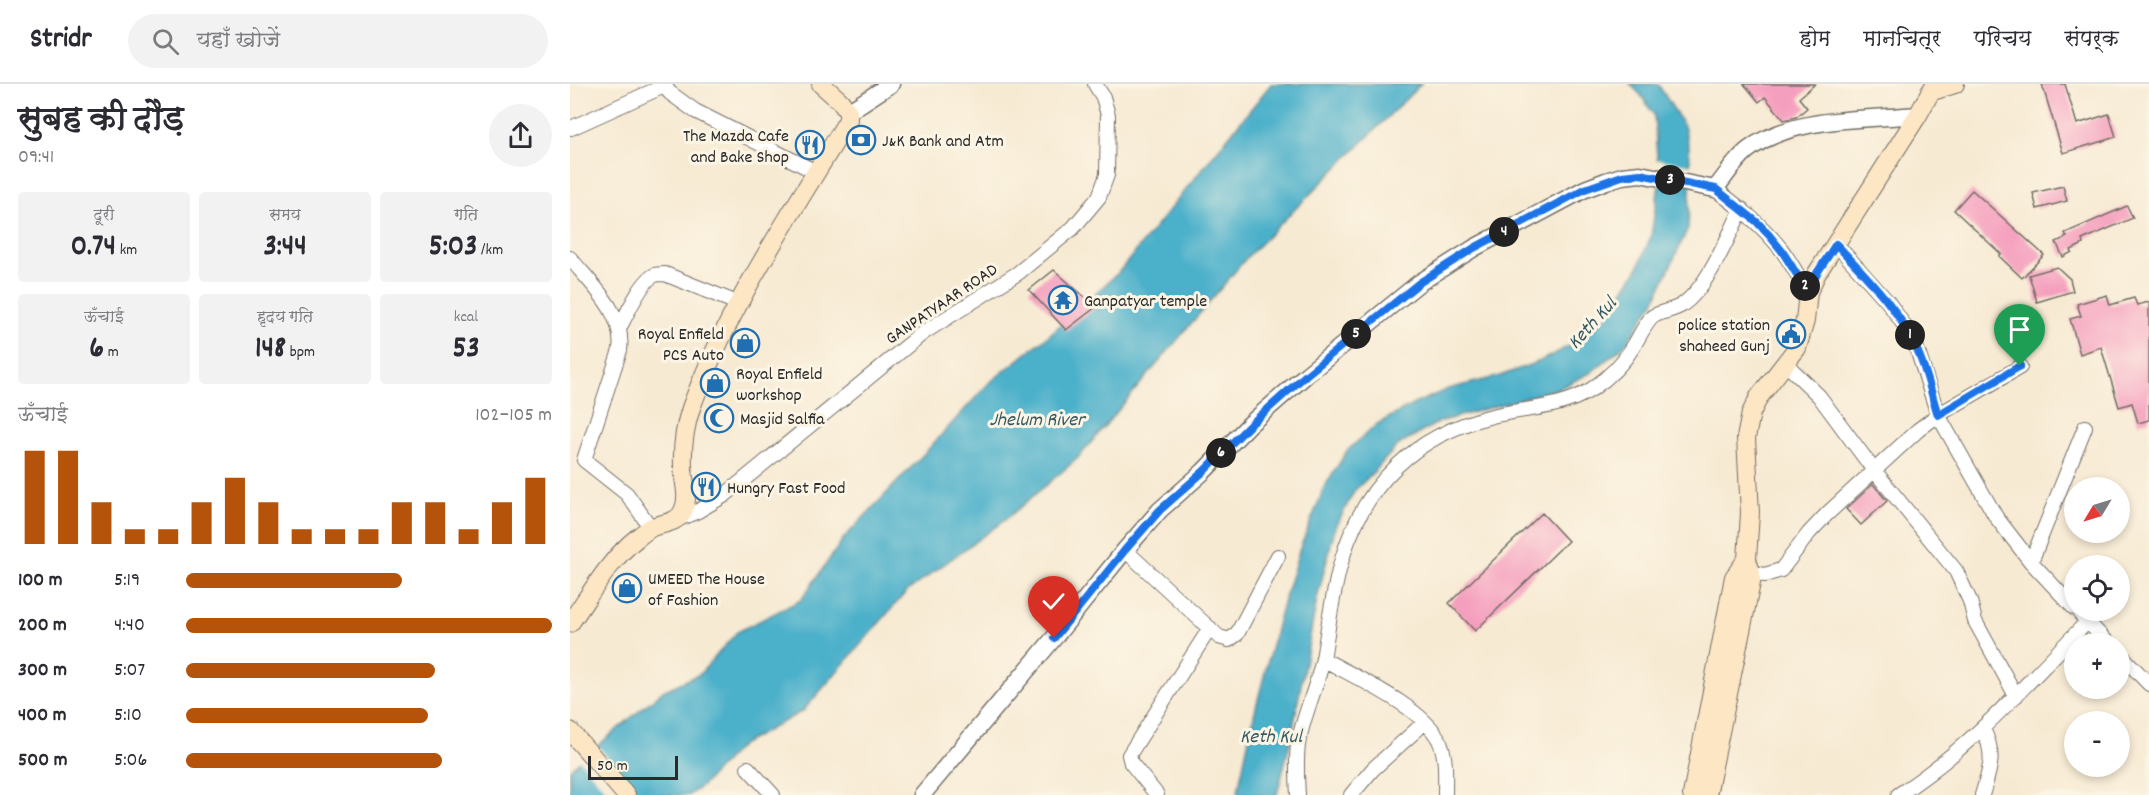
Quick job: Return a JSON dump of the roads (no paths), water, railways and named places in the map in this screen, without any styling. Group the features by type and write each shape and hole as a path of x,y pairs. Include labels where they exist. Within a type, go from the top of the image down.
{"main road":[{"path":"570,623 622,552 635,539 651,528 674,521 682,513 686,502 683,452 685,432 691,410 713,355 737,303 848,120 848,111 821,84"},
{"path":"1707,795 1751,583 1746,438 1751,413 1759,397 1797,348 1802,334 1808,292 1817,273 1918,116 1932,88 1955,84"},
{"path":"1692,795 1734,577 1749,566"},
{"path":"570,731 626,795"}],"street":[{"path":"848,111 891,84"},
{"name":"GANPATYAAR ROAD","path":"674,521 698,511 725,495 916,338 1018,273 1073,228 1099,197 1107,175 1108,115 1103,97 1095,84"},
{"path":"571,128 664,85 670,93 695,111 816,172"},
{"path":"1712,188 1746,152 1761,141 1782,132 1833,122 1918,116"},
{"path":"922,795 1160,510 1306,375 1419,283 1474,248 1585,189 1622,176 1640,174 1712,188 1742,209 1757,222 1782,251 1808,292"},
{"path":"1298,795 1298,744 1323,659 1342,560 1352,531 1375,490 1393,470 1425,442 1445,432 1491,417 1555,405 1577,398 1592,389 1616,370 1652,317 1658,313 1676,309 1700,287 1742,209"},
{"path":"1836,244 1888,302 1906,328 1917,349 1938,415 1996,517 2031,562 2064,596"},
{"path":"570,258 614,314 620,327 621,339 620,350 584,460 627,494 651,528"},
{"path":"620,327 644,286 656,274 665,274 737,303"},
{"path":"1786,363 1819,396 1873,469 1956,571 1965,588 1975,621 2016,696"},
{"path":"1749,566 1765,575 1781,570 1809,533 1873,469 1938,415 2020,366"},
{"path":"2031,562 2085,427"},
{"path":"1125,550 1224,640 1229,640 1237,634 1278,556"},
{"path":"1898,795 1948,760 1983,729 2087,622 2098,633"},
{"path":"1157,795 1131,763 1129,755 1210,628"},
{"path":"1323,659 1397,700 1424,723 1439,740 1443,751 1445,795"},
{"path":"2130,664 2149,684"},
{"path":"1351,795 1373,769 1424,723"},
{"path":"1982,795 1992,753 1983,729"},
{"path":"747,768 773,795"}],"water":[{"name":"Jhelum River","path":"1271,84 1421,84 1248,256 1078,458 1005,520 906,592 803,711 741,745 702,786 689,795 570,795 570,769 663,691 700,674 737,632 801,600 844,538 989,383 1048,336 1118,273"},
{"name":"Keth Kul","path":"1630,84 1658,84 1684,126 1689,147 1691,177 1688,228 1654,302 1625,345 1590,373 1560,388 1439,422 1397,446 1355,490 1335,528 1317,599 1291,739 1277,795 1237,795 1254,715 1281,610 1300,548 1325,486 1347,451 1377,424 1416,403 1448,389 1500,376 1540,361 1579,341 1607,316 1637,270 1651,236 1659,185 1654,115"}],"place":[{"name":"J&K Bank and Atm","path":"861,140"},
{"name":"The Mazda Cafe and Bake Shop","path":"810,145"},
{"name":"Ganpatyar temple","path":"1063,300"},
{"name":"police station shaheed Gunj","path":"1791,334"},
{"name":"Royal Enfield PCS Auto","path":"745,343"},
{"name":"Royal Enfield workshop","path":"715,383"},
{"name":"Masjid Salfia","path":"719,418"},
{"name":"Hungry Fast Food","path":"706,487"},
{"name":"UMEED The House of Fashion","path":"627,588"}]}
